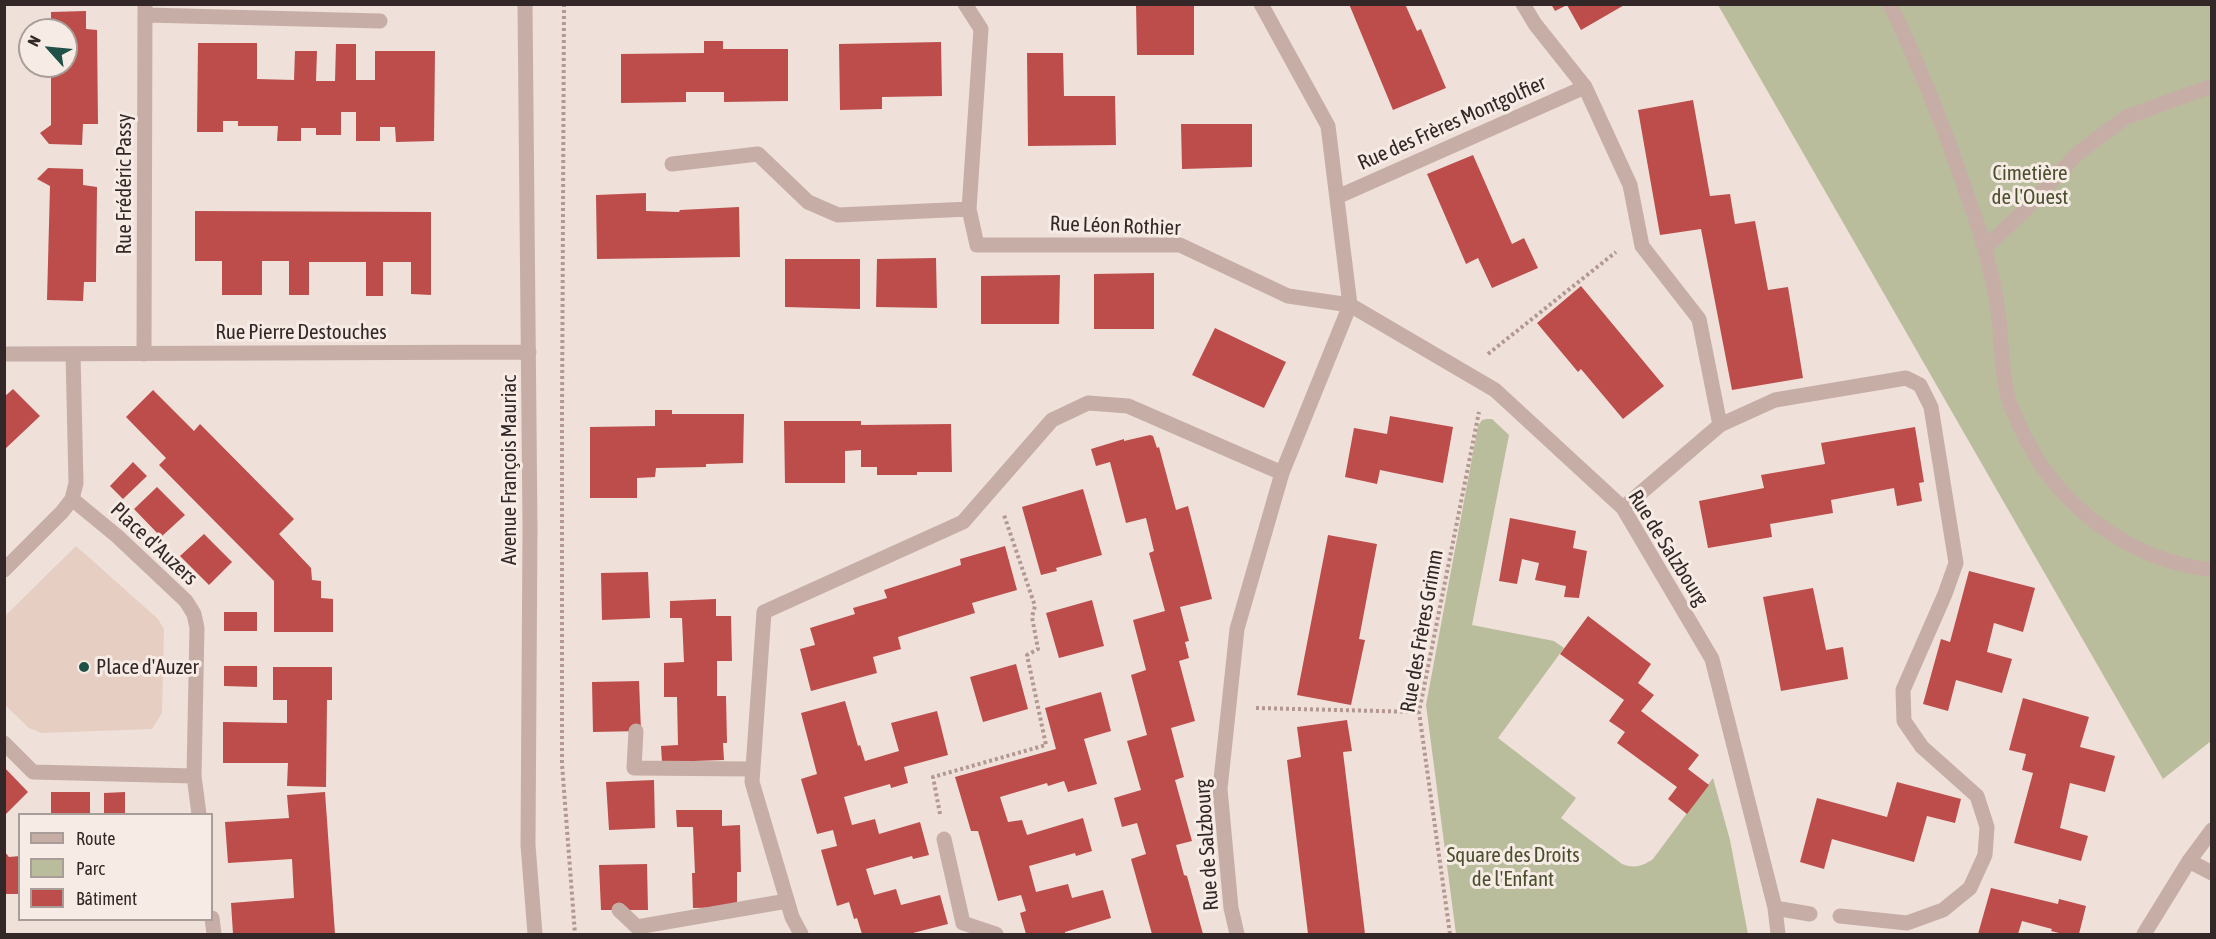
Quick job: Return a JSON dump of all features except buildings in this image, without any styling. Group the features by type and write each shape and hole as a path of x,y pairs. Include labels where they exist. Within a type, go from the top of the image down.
{"street":[{"name":"Avenue François Mauriac","path":"525,4 529,352 528,845 535,934"},
{"name":"Rue Léon Rothier","path":"965,4 981,29 969,209 977,245 1179,245 1288,296 1350,305"},
{"name":"Rue de Salzbourg","path":"1237,934 1231,908 1220,789 1237,629 1282,473 1350,305 1328,126 1261,4"},
{"name":"Rue des Frères Montgolfier","path":"1522,4 1585,87 1630,185 1642,246 1699,319 1720,425"},
{"path":"1890,4 1923,75 1952,150 1985,248 1998,310 2009,402 2027,442 2051,479 2085,515 2115,536 2152,554 2190,568 2211,570"},
{"name":"Rue Frédéric Passy","path":"144,354 145,10 380,21"},
{"path":"1985,248 2024,211 2078,153 2126,117 2211,86"},
{"name":"Rue des Frères Montgolfier","path":"1337,197 1585,87"},
{"path":"672,164 758,154 808,202 838,215 969,209"},
{"name":"Rue de Salzbourg","path":"1350,305 1496,390 1623,508 1712,659 1775,908 1778,934"},
{"name":"Rue Pierre Destouches","path":"4,354 529,352"},
{"path":"4,570 63,513 72,499 76,483 73,354"},
{"path":"1623,508 1720,425 1774,400 1906,378 1920,385 1931,407 1956,562 1945,594 1903,690 1904,722 1922,747 1977,795 1987,827 1985,855 1970,888 1943,910 1906,923 1840,916"},
{"path":"801,934 787,901 752,782 764,612 963,522 1052,420 1088,403 1128,406 1282,473"},
{"name":"Place d'Auzers","path":"72,499 117,536 186,602 194,614 197,628 194,776 199,813"},
{"path":"636,731 634,768 752,769"},
{"path":"4,742 33,772 194,776"},
{"path":"2144,934 2211,830"},
{"path":"944,839 963,923 996,934"},
{"path":"2189,861 2211,873"},
{"path":"619,910 637,927 787,901"},
{"path":"1775,908 1810,914"}],"path":[{"path":"564,4 562,753 575,934"},
{"path":"1464,373 1639,234"},
{"name":"Rue des Frères Grimm","path":"1450,934 1419,712 1480,406 1464,373"},
{"path":"944,839 933,777 1046,745 1027,655 1038,649 1032,617 1035,606 995,485"},
{"path":"1228,708 1419,712"}],"green space":[{"name":"Cimetière de l'Ouest","path":"1718,5 2211,5 2211,741 2163,779"},
{"name":"Square des Droits de l'Enfant","path":"1492,419 1509,435 1472,625 1554,641 1564,648 1498,738 1576,798 1561,818 1622,864 1630,866 1642,865 1653,859 1713,778 1730,840 1748,934 1456,934 1426,705 1478,426 1482,420"}],"shaded area":[{"name":"Place d'Auzer","path":"76,546 158,619 164,629 162,713 152,729 42,733 29,728 5,705 5,616"}],"place":[{"name":"Place d'Auzer","path":"84,667"}]}
